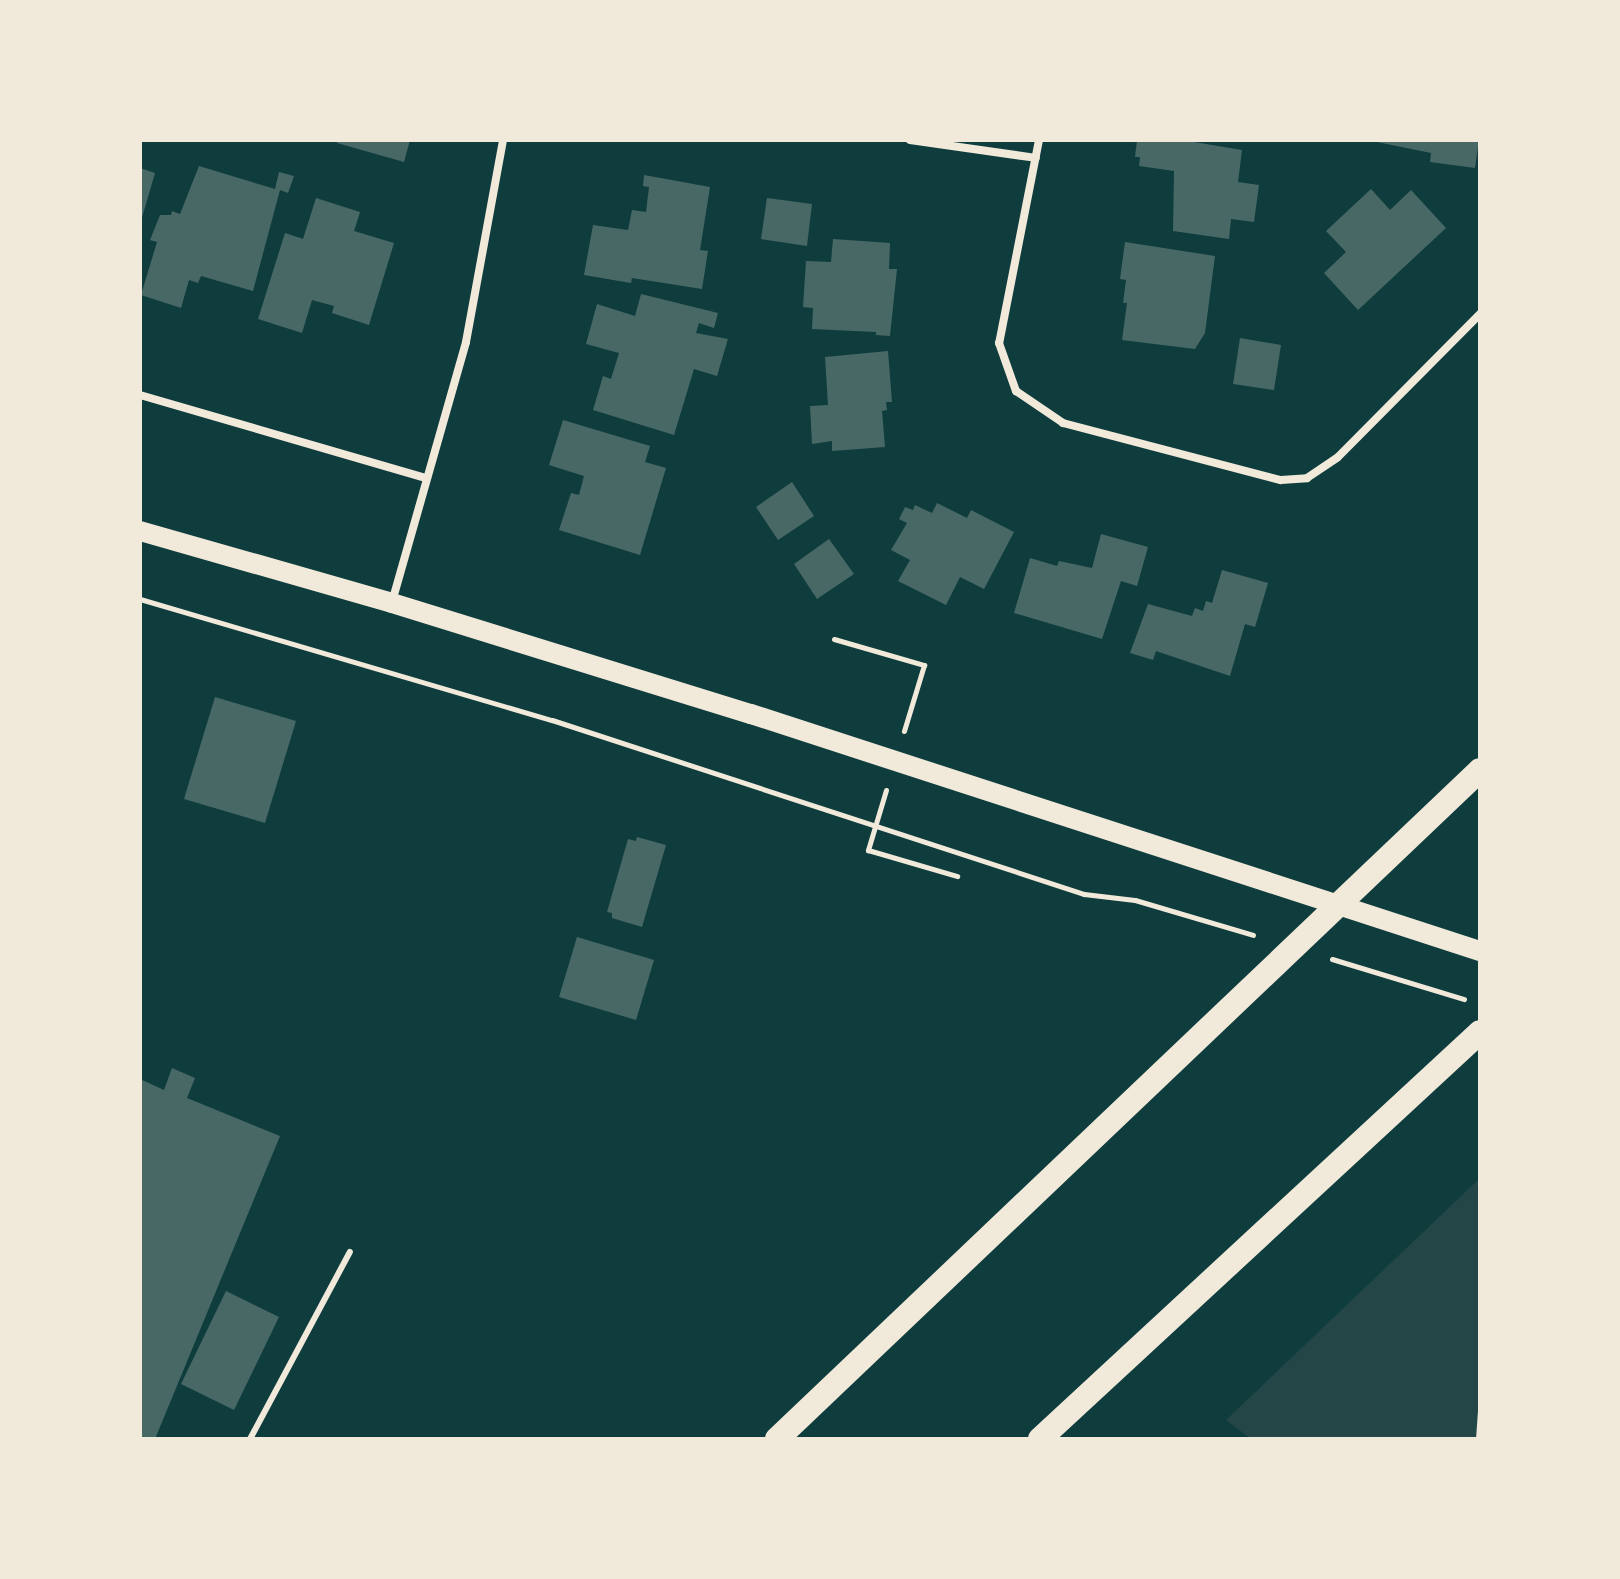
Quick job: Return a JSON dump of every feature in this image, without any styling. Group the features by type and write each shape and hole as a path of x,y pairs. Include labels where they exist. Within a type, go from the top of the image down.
{"highway":[{"path":"784,1432 1480,770"},
{"path":"1040,1439 1480,1032"}],"main road":[{"path":"140,531 392,603 751,714 1480,951"}],"street":[{"path":"392,603 466,342 503,140"},
{"path":"910,140 1036,158"},
{"path":"1039,140 999,343 1016,391 1063,423 1281,480 1307,478 1338,457 1480,314"},
{"path":"140,395 425,478"}],"lane":[{"path":"250,1439 350,1252"}],"path":[{"path":"140,599 552,720 1084,894 1135,900 1255,936"},
{"path":"834,639 924,665"},
{"path":"868,850 957,876"},
{"path":"1330,959 1465,999"},
{"path":"1478,1439 1480,1407"}],"shaded area":[{"path":"1480,1178 1480,1439 1251,1439 1226,1420"}],"building":[{"path":"338,140 410,140 404,162 337,143"},
{"path":"1137,140 1182,140 1242,150 1238,182 1259,185 1254,222 1231,219 1229,239 1173,231 1174,171 1139,166 1140,157 1135,157"},
{"path":"1367,140 1479,140 1475,168 1430,162 1431,153"},
{"path":"199,166 275,189 279,172 294,176 288,193 280,190 253,291 201,276 198,283 189,280 181,308 141,295 157,242 150,240 160,215 171,215 172,211 180,214"},
{"path":"140,168 155,173 141,221 140,221"},
{"path":"644,175 710,187 700,250 708,251 702,289 632,278 631,283 584,275 593,225 628,230 632,210 646,212 649,187 643,186"},
{"path":"1371,189 1390,210 1411,190 1446,228 1358,310 1324,273 1346,252 1326,231"},
{"path":"316,198 360,212 354,231 394,243 369,325 332,313 334,306 312,300 302,333 258,319 285,233 303,239"},
{"path":"767,198 812,204 807,246 761,239"},
{"path":"833,239 890,243 889,269 897,269 890,336 876,335 876,332 812,329 813,308 803,307 806,261 831,262"},
{"path":"1125,242 1215,256 1205,333 1195,349 1122,340 1127,303 1123,303 1126,280 1120,279"},
{"path":"641,294 718,313 714,328 699,323 696,333 728,339 717,376 694,369 674,435 593,410 603,376 611,379 619,353 586,344 597,304 635,316"},
{"path":"1240,338 1281,345 1274,390 1233,384"},
{"path":"888,351 892,402 886,402 887,410 882,411 885,447 832,451 832,441 812,444 810,406 828,405 825,357"},
{"path":"563,420 650,446 645,462 666,468 640,555 559,530 571,493 579,495 584,476 549,465"},
{"path":"792,482 814,516 778,540 756,507"},
{"path":"937,503 967,518 971,510 1014,532 984,589 960,577 946,605 898,581 910,560 891,550 907,523 899,519 905,507 913,510 915,505 932,513"},
{"path":"1101,534 1148,547 1137,586 1121,581 1102,639 1014,613 1030,558 1057,566 1059,561 1092,568"},
{"path":"829,539 854,574 817,599 794,564"},
{"path":"1222,570 1268,583 1255,627 1245,624 1230,676 1156,651 1153,660 1130,653 1148,604 1192,616 1195,608 1203,611 1206,601 1212,603"},
{"path":"215,697 296,721 265,823 184,799"},
{"path":"637,837 666,845 642,927 612,918 612,913 607,912 628,839 636,841"},
{"path":"577,937 654,960 636,1020 559,997"},
{"path":"172,1068 195,1078 187,1098 280,1136 155,1439 140,1439 140,1079 164,1090"},
{"path":"226,1291 279,1317 234,1410 181,1384"}]}
